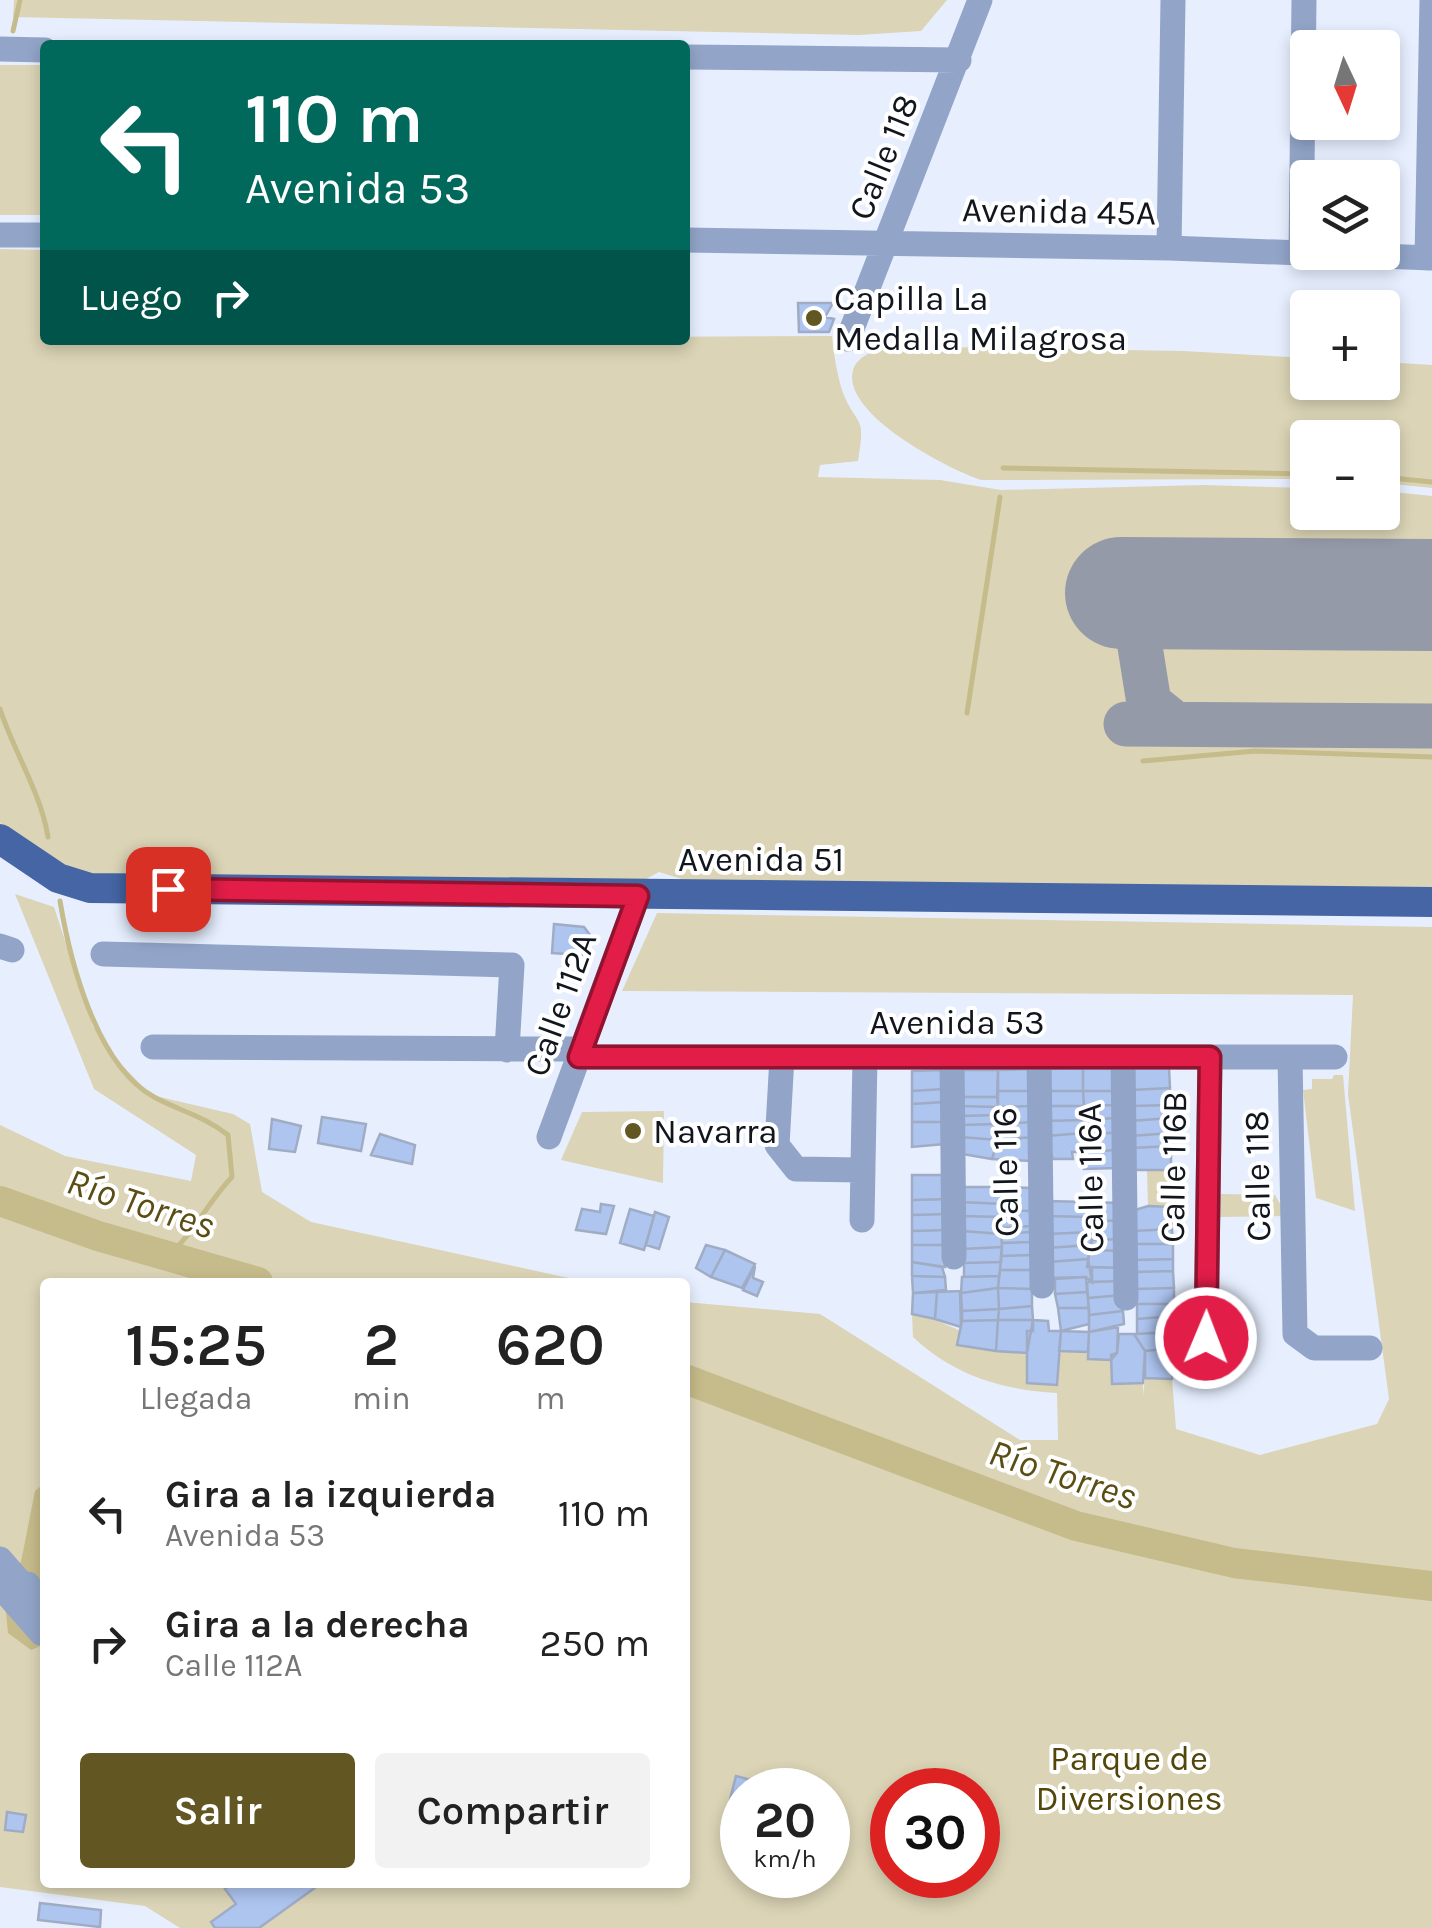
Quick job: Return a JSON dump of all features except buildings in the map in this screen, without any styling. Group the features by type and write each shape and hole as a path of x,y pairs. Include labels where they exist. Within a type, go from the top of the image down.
{"main road":[{"name":"Avenida 51","path":"0,839 58,878 90,888 1432,902"}],"street":[{"name":"Calle 118","path":"848,340 980,0"},
{"path":"1169,248 1173,0"},
{"path":"1302,160 1304,0"},
{"path":"1429,258 1432,0"},
{"path":"0,49 40,50"},
{"path":"690,58 959,60"},
{"path":"0,235 40,235"},
{"name":"Avenida 45A","path":"690,240 1290,253"},
{"name":"Avenida 45A","path":"1400,257 1429,258"},
{"name":"Calle 112A","path":"549,1137 638,896"},
{"path":"103,954 512,965 506,1050"},
{"name":"Avenida 53","path":"153,1047 782,1057 1335,1057"},
{"path":"782,1057 776,1145 796,1169 861,1170"},
{"path":"862,1220 866,1057"},
{"path":"952,1057 954,1257"},
{"name":"Calle 116","path":"1038,1057 1042,1286"},
{"name":"Calle 116A","path":"1123,1057 1126,1298"},
{"name":"Calle 116B","path":"1206,1338 1210,1057"},
{"name":"Calle 118","path":"1290,1057 1294,1334 1314,1348 1370,1348"},
{"path":"0,1559 20,1584 28,1584 40,1608"},
{"path":"0,1574 7,1584 6,1593 40,1633"}],"green space":[{"path":"14,0 947,0 921,31 859,35 13,17"},
{"path":"0,65 40,65 40,215 0,215"},
{"path":"0,249 40,250 40,345 690,345 690,337 832,336 843,393 861,428 860,446 858,461 820,465 818,477 940,480 1001,490 1203,485 1290,488 1290,530 1400,530 1400,493 1432,496 1432,557 1113,555 1114,613 1139,709 1119,708 1119,736 1432,740 1432,888 691,882 659,872 639,883 152,882 70,872 0,823"},
{"path":"883,346 1183,351 1290,357 1290,400 1400,400 1400,363 1432,365 1432,488 1400,485 1400,420 1290,420 1290,479 981,480 923,452 863,404 854,387 853,370 861,358"},
{"path":"1153,627 1432,630 1432,711 1190,709 1160,688 1150,645"},
{"name":"Parque de Diversiones","path":"15,894 54,907 93,1026 115,1058 151,1095 233,1114 250,1124 262,1192 311,1222 569,1278 40,1278 40,1888 690,1888 690,1302 820,1314 1020,1440 1058,1440 1057,1393 998,1384 962,1371 913,1337 912,1314 1011,1351 1027,1353 1027,1383 1057,1384 1059,1351 1088,1352 1089,1359 1111,1360 1112,1384 1143,1383 1143,1396 1145,1378 1172,1379 1176,1429 1260,1455 1377,1424 1389,1399 1348,1094 1353,995 622,991 657,913 1432,927 1432,1928 180,1928 145,1906 0,1887 0,1125 65,1156 191,1181 196,1155 94,1089"},
{"path":"1334,1075 1343,1075 1355,1211 1316,1198 1303,1090 1312,1089 1312,1079 1332,1079"},
{"path":"664,1111 663,1183 561,1160 582,1112"},
{"path":"1147,1170 1171,1170 1172,1207 1148,1206"},
{"path":"1221,1194 1275,1195 1287,1216 1220,1217 1217,1198"}],"shaded area":[{"path":"40,1487 40,1646 31,1650 8,1633 5,1602 12,1570 21,1562 35,1491"}],"waterway":[{"path":"13,31 20,0"},
{"path":"1003,468 1290,474"},
{"path":"1400,479 1432,482"},
{"path":"967,713 1000,497"},
{"path":"0,709 40,804 48,837"},
{"path":"1143,761 1255,751 1432,757"},
{"path":"60,901 89,1010 116,1061 154,1097 228,1135 232,1177 168,1256"},
{"name":"Río Torres","path":"0,1201 98,1236 244,1278"},
{"name":"Río Torres","path":"690,1381 1076,1526 1234,1563 1432,1586"}],"taxiway":[{"path":"1175,724 1149,703 1137,628 1154,603 1179,593"},
{"path":"1126,724 1432,726"}],"runway":[{"path":"1121,593 1432,595"}],"place":[{"name":"Capilla La Medalla Milagrosa","path":"814,318"},
{"name":"Navarra","path":"633,1131"}],"route":[{"path":"168,889 638,896 579,1057 1210,1057 1206,1338"}]}
